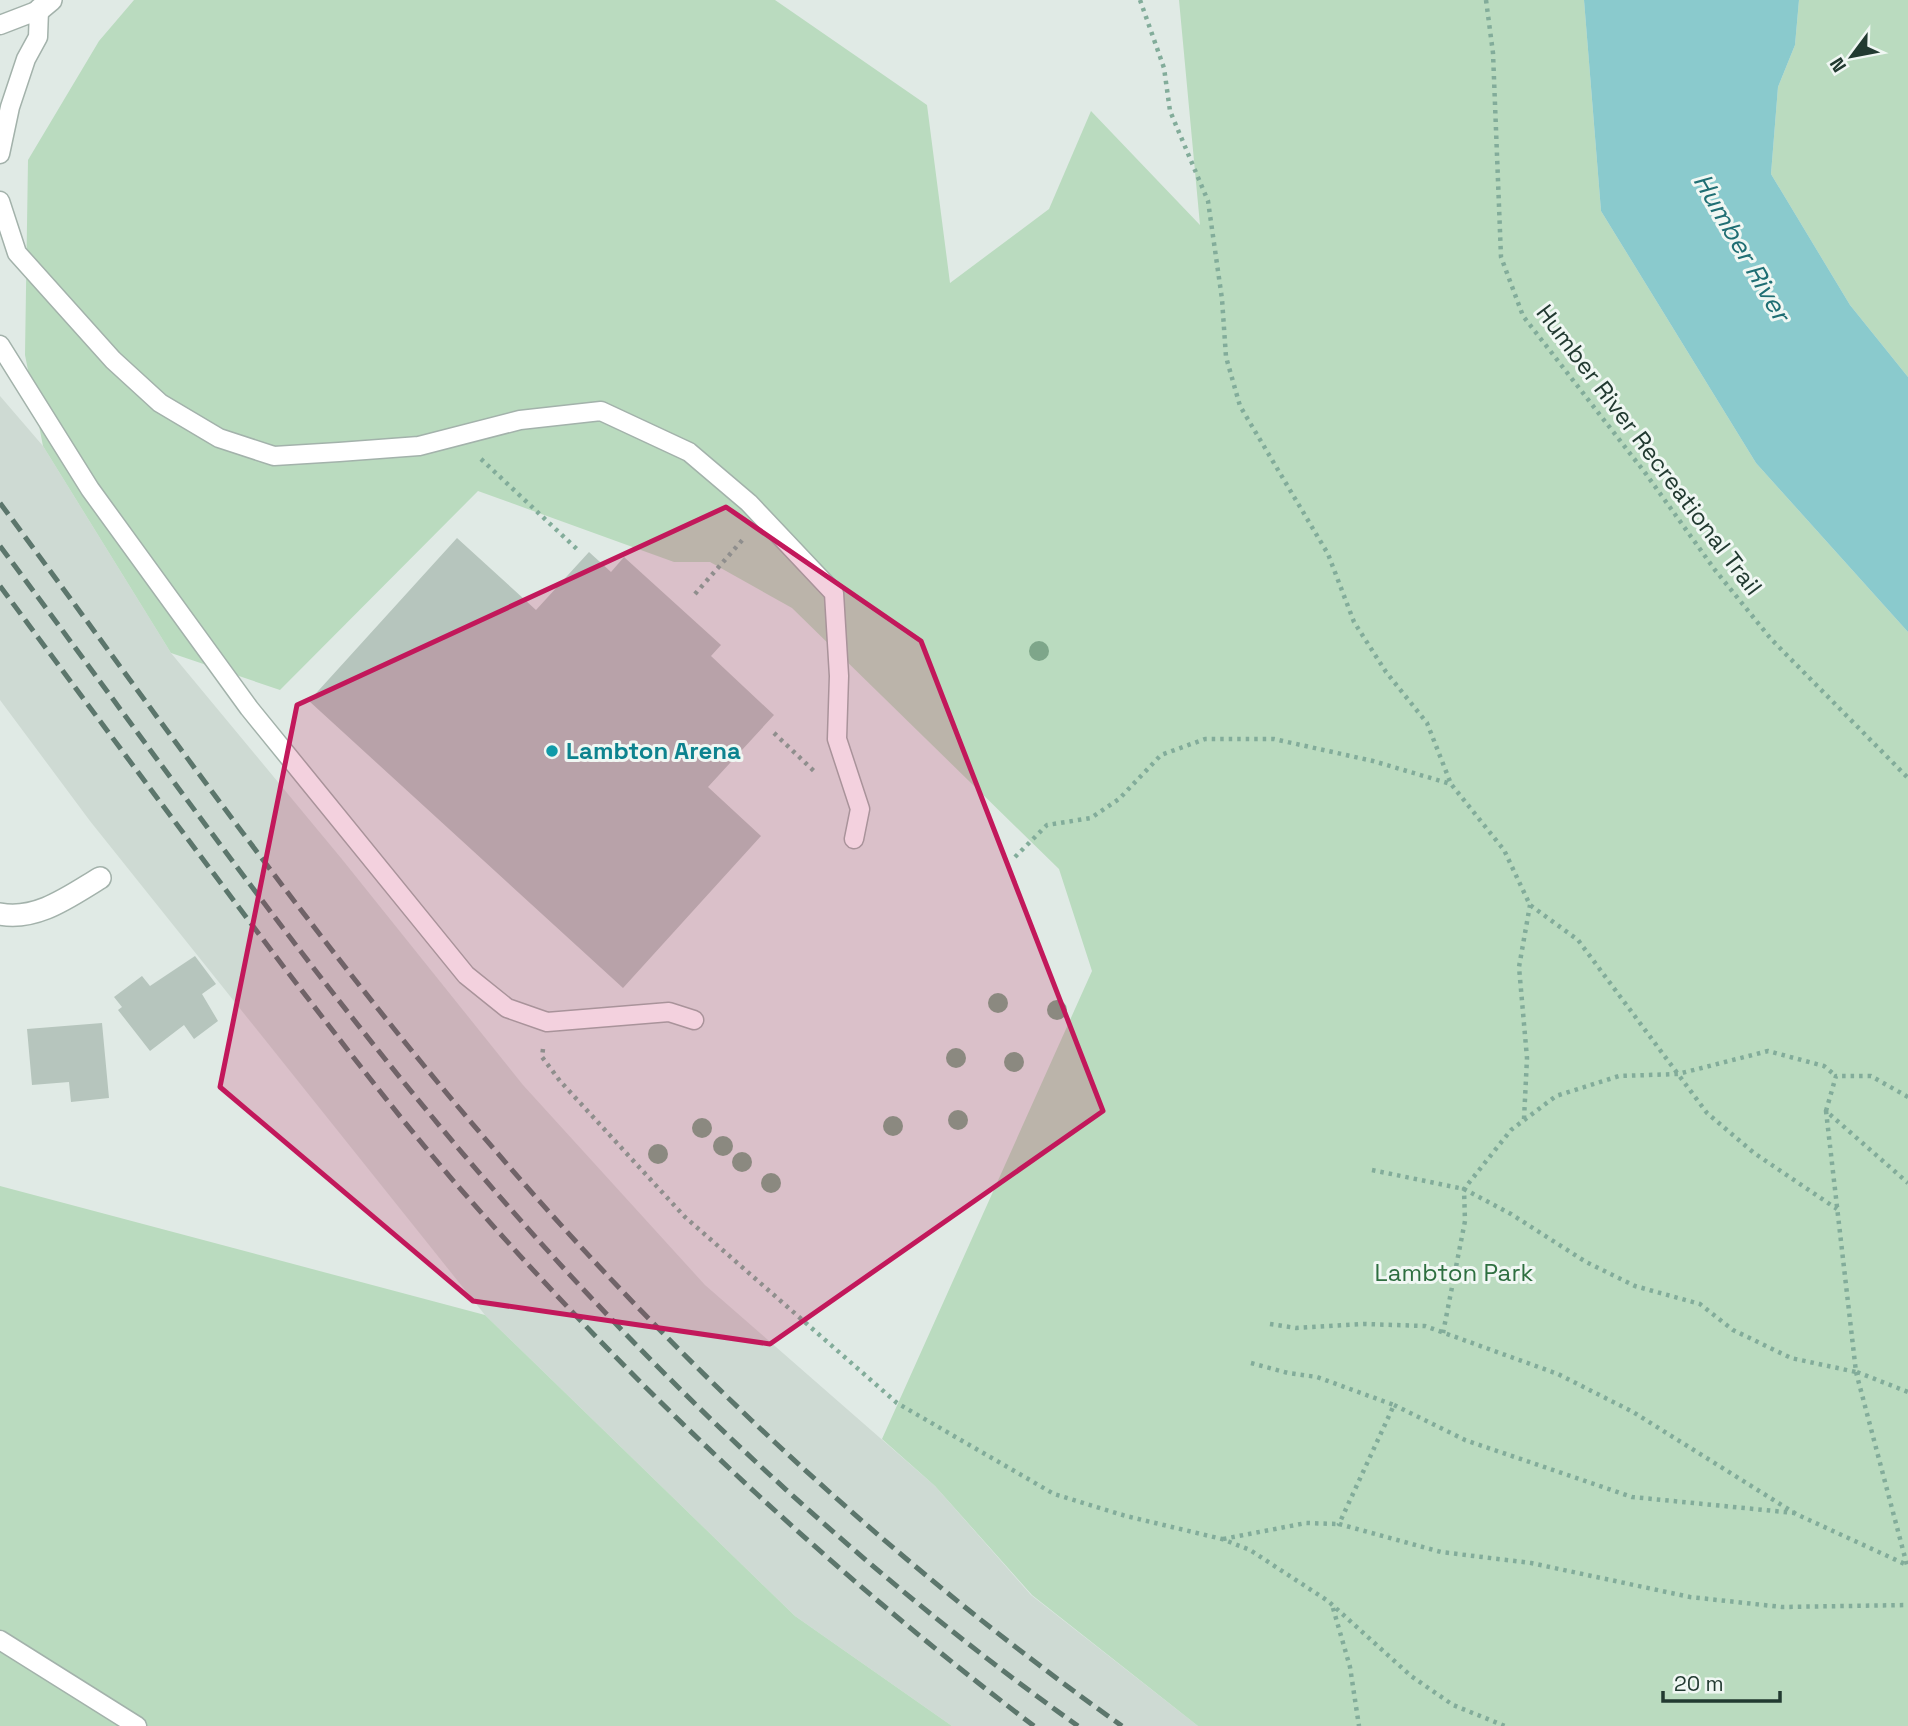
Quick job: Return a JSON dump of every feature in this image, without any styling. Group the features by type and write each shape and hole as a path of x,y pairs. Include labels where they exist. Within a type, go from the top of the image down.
{"street":[{"path":"0,914 11,916 50,908 100,878"}],"lane":[{"path":"0,24 45,5"},
{"path":"0,154 5,108 38,37 45,5"},
{"path":"0,201 17,253 113,359 160,403 219,438 274,456 419,446 520,420 601,411 689,452 763,517 834,593 839,676 837,739 860,809 854,839"},
{"path":"0,345 90,489 249,708 466,975 507,1008 547,1022 669,1012 694,1020"},
{"path":"0,1640 137,1726"}],"path":[{"path":"1140,0 1164,68 1170,110 1208,201 1222,299 1226,357 1240,406 1328,554 1354,622 1386,672 1427,723 1451,784 1504,850 1530,905 1578,940 1707,1113 1754,1153 1837,1209"},
{"name":"Humber River Recreational Trail","path":"1486,0 1493,54 1502,257 1523,316 1771,639 1908,778"},
{"path":"457,436 580,552"},
{"path":"695,594 763,517"},
{"path":"774,733 834,790 855,795"},
{"path":"1015,857 1047,825 1090,818 1119,799 1161,755 1205,739 1274,739 1373,761 1451,784"},
{"path":"1524,1119 1527,1058 1519,967 1530,905"},
{"path":"547,1022 542,1058 610,1139 685,1217 897,1403 1054,1494 1125,1516 1222,1539 1250,1550 1279,1566 1333,1605 1411,1676 1453,1705 1505,1726"},
{"path":"1443,1334 1465,1221 1464,1189 1511,1130 1556,1096 1619,1076 1678,1074 1768,1051 1824,1066 1836,1076 1871,1076 1908,1097"},
{"path":"1836,1076 1826,1111 1856,1371 1908,1567"},
{"path":"1826,1111 1908,1182"},
{"path":"1372,1170 1464,1189 1511,1214 1586,1262 1634,1286 1700,1304 1733,1330 1791,1358 1856,1371 1908,1392"},
{"path":"1270,1324 1296,1328 1408,1323 1569,1379 1633,1412 1796,1514 1908,1567"},
{"path":"1251,1363 1288,1373 1317,1377 1394,1405 1465,1440 1632,1497 1796,1514"},
{"path":"1339,1524 1394,1405"},
{"path":"1222,1539 1306,1523 1339,1524 1441,1552 1531,1563 1690,1597 1782,1607 1908,1605"},
{"path":"1333,1605 1350,1667 1359,1726"}],"highlighted area":[{"path":"726,507 921,641 1103,1111 770,1344 473,1301 220,1087 297,705"}],"shaded area":[{"path":"0,396 43,446 171,653 341,858 523,1085 705,1285 935,1486 1031,1595 1198,1726 952,1726 795,1616 485,1315 90,821 0,700"}],"green space":[{"name":"Lambton Park","path":"134,0 775,0 927,105 950,283 1049,209 1091,111 1200,225 1179,0 1584,0 1601,211 1756,463 1908,632 1908,1726 1198,1726 1032,1595 935,1486 882,1439 1092,971 1059,869 792,608 710,562 674,562 478,491 280,690 171,653 43,446 25,355 28,160 99,41"},
{"path":"1799,0 1908,0 1908,377 1850,305 1771,174 1778,87 1795,45"},
{"path":"0,1186 485,1315 795,1616 952,1726 0,1726"}],"water":[{"name":"Humber River","path":"1584,0 1799,0 1795,45 1778,87 1771,174 1850,305 1908,377 1908,632 1756,463 1601,211"}],"building":[{"name":"Lambton Arena","path":"457,538 536,610 589,552 611,572 624,557 721,645 711,656 774,715 708,787 761,836 623,988 309,701"},
{"path":"195,956 216,984 202,994 218,1021 194,1039 184,1025 150,1051 118,1010 122,1007 114,997 142,976 150,986"},
{"path":"102,1023 109,1098 71,1102 69,1082 32,1085 27,1029"}],"railway":[{"path":"0,503 302,912 429,1071 565,1229 638,1307 790,1457 952,1597 1122,1726"},
{"path":"0,546 328,987 467,1158 539,1241 664,1373 795,1498 934,1616 1078,1726"},
{"path":"0,586 347,1049 434,1158 523,1259 660,1402 805,1537 879,1602 1034,1726"}],"place":[{"name":"Lambton Arena","path":"552,751"}]}
